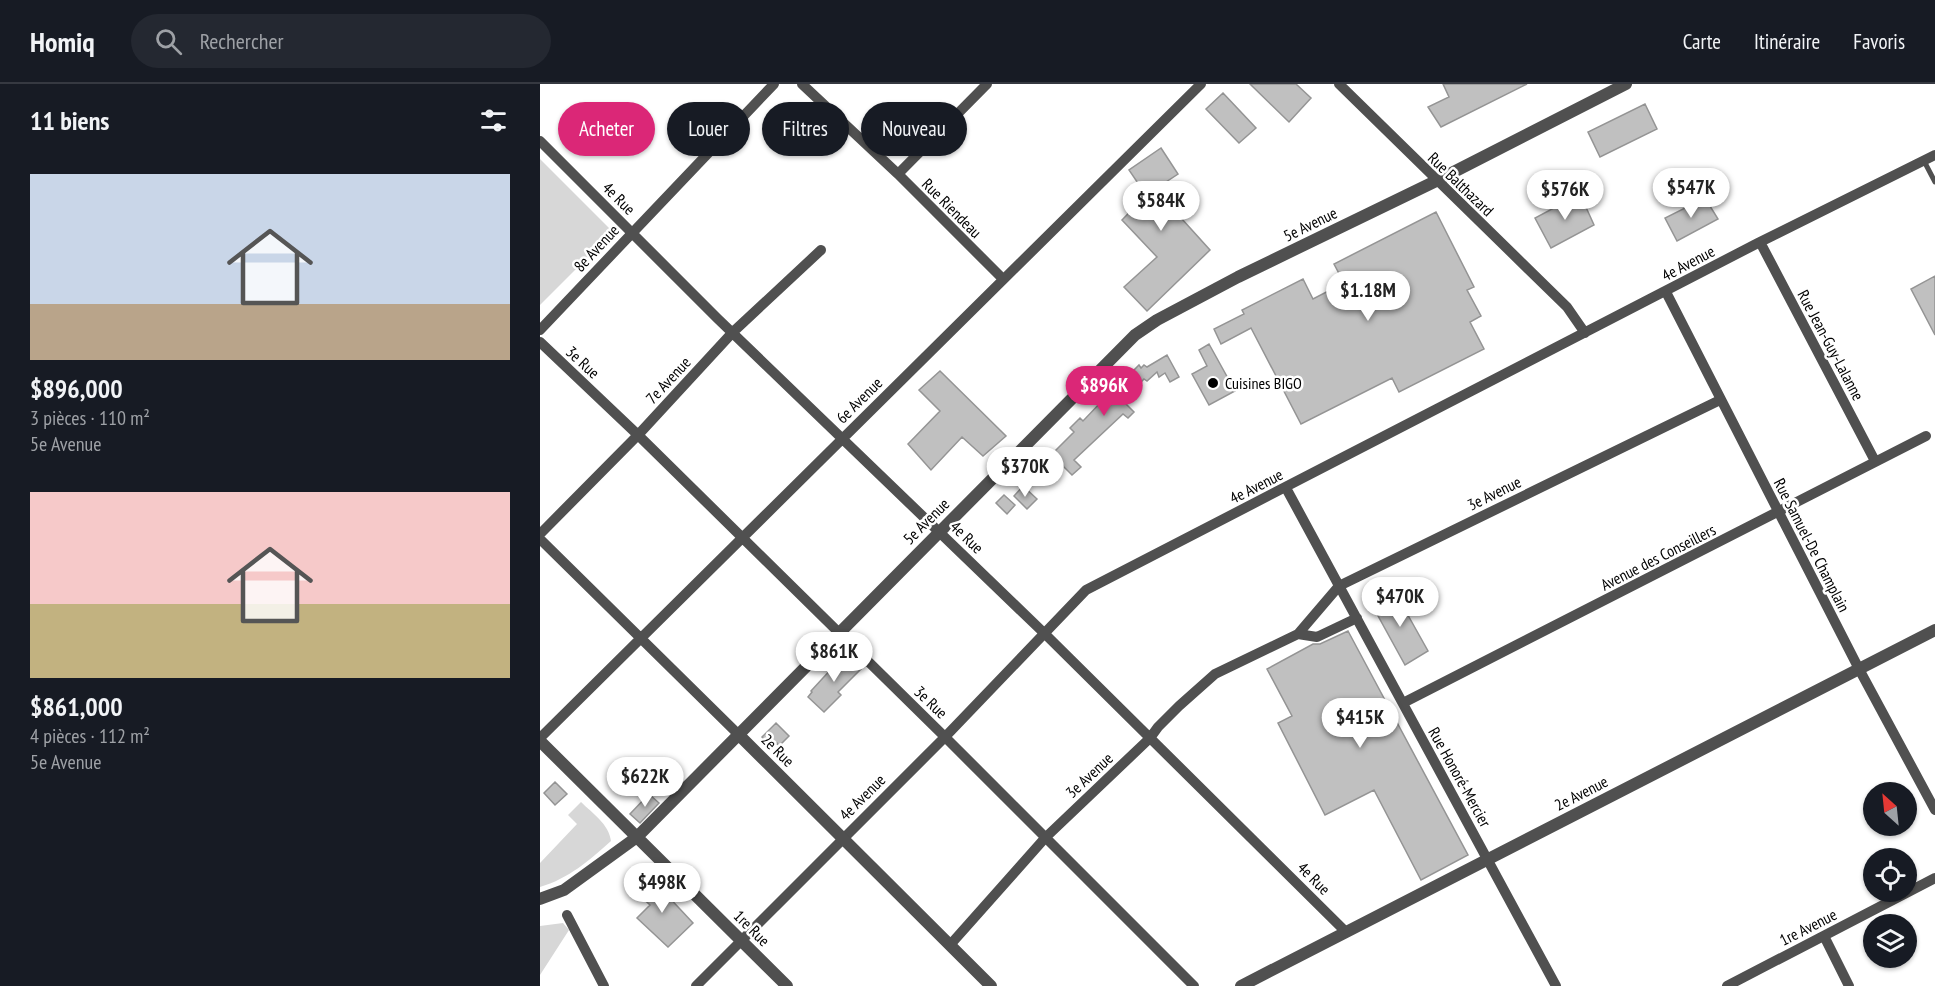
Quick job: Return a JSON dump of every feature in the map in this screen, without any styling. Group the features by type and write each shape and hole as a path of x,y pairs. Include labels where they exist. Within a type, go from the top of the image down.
{"street":[{"name":"8e Avenue","path":"540,330 774,84"},
{"name":"Rue Riendeau","path":"802,84 1003,279"},
{"path":"897,174 987,84"},
{"name":"6e Avenue","path":"540,740 1200,84"},
{"name":"5e Avenue","path":"540,899 564,890 637,837 1134,334 1238,278 1626,84"},
{"name":"Rue Balthazard","path":"1345,86 1436,181 1567,307 1585,333"},
{"name":"4e Rue","path":"540,141 733,332 1044,633 1346,932"},
{"name":"4e Avenue","path":"696,986 1092,587 1760,242 1935,155"},
{"name":"Rue Jean-Guy-Lalanne","path":"1760,242 1875,461"},
{"name":"7e Avenue","path":"540,534 638,435 733,332 821,250"},
{"name":"Rue Samuel-De Champlain","path":"1666,292 1859,669 1935,810"},
{"name":"3e Rue","path":"540,342 945,736 1194,986"},
{"name":"3e Avenue","path":"950,945 1045,838 1150,738 1179,706 1215,674 1298,634 1339,586 1720,400"},
{"name":"Avenue des Conseillers","path":"1403,703 1926,436"},
{"name":"Rue Honoré-Mercier","path":"1286,488 1556,986"},
{"name":"2e Rue","path":"540,539 991,986"},
{"name":"3e Avenue","path":"1298,634 1317,637 1356,618"},
{"name":"2e Avenue","path":"1241,986 1935,630"},
{"name":"1re Rue","path":"540,740 788,986"},
{"name":"1re Avenue","path":"1727,986 1935,878"},
{"path":"567,915 604,986"},
{"path":"1824,936 1849,986"}],"lane":[{"path":"1924,161 1935,182"}],"shaded area":[{"path":"540,159 613,232 540,305"},
{"path":"581,802 604,824 611,841 569,874 540,887 540,863 577,824 568,815"},
{"path":"563,923 569,930 540,975 540,926"}],"building":[{"path":"1250,84 1296,84 1311,98 1289,122"},
{"path":"1443,84 1527,84 1441,127 1428,107 1449,97"},
{"path":"1223,93 1256,128 1239,143 1206,109"},
{"path":"1645,104 1657,129 1600,157 1588,132"},
{"path":"1161,148 1178,174 1166,182 1182,219 1210,250 1147,311 1124,287 1157,257 1122,220 1146,195 1129,170"},
{"path":"1580,194 1594,225 1551,248 1535,218"},
{"path":"1705,198 1718,219 1677,241 1665,218"},
{"path":"1436,212 1474,287 1467,290 1481,316 1470,322 1484,349 1399,392 1392,378 1301,424 1251,328 1221,344 1214,329 1244,314 1242,310 1303,279 1313,299 1344,283 1334,264"},
{"path":"1935,276 1935,335 1911,289"},
{"name":"Cuisines BIGO","path":"1209,344 1235,391 1209,405 1192,374 1207,366 1199,350"},
{"path":"1167,355 1179,377 1170,382 1165,373 1159,377 1157,372 1147,381 1144,379 1123,401 1134,412 1128,418 1123,414 1074,460 1081,467 1072,475 1058,461 1041,479 1034,472 1074,432 1070,428 1080,418 1083,421 1103,400 1101,397 1110,388 1113,391 1139,365 1141,368 1144,365 1147,367"},
{"path":"940,371 1006,436 983,456 962,437 931,470 908,444 940,411 919,390"},
{"path":"1023,486 1037,499 1027,509 1014,496"},
{"path":"1004,495 1015,505 1007,514 996,503"},
{"path":"1395,592 1428,651 1405,665 1371,603"},
{"path":"1348,631 1468,855 1421,880 1374,790 1325,815 1278,723 1292,716 1267,669 1313,644 1320,644"},
{"path":"845,654 861,669 838,692 841,695 824,712 808,697"},
{"path":"776,723 789,736 779,746 777,743 772,748 762,737"},
{"path":"555,782 567,794 555,805 544,793"},
{"path":"649,794 659,803 640,823 630,814"},
{"path":"650,877 693,923 668,947 637,918 650,905 635,891"}],"place":[{"name":"Cuisines BIGO","path":"1213,383"}]}
